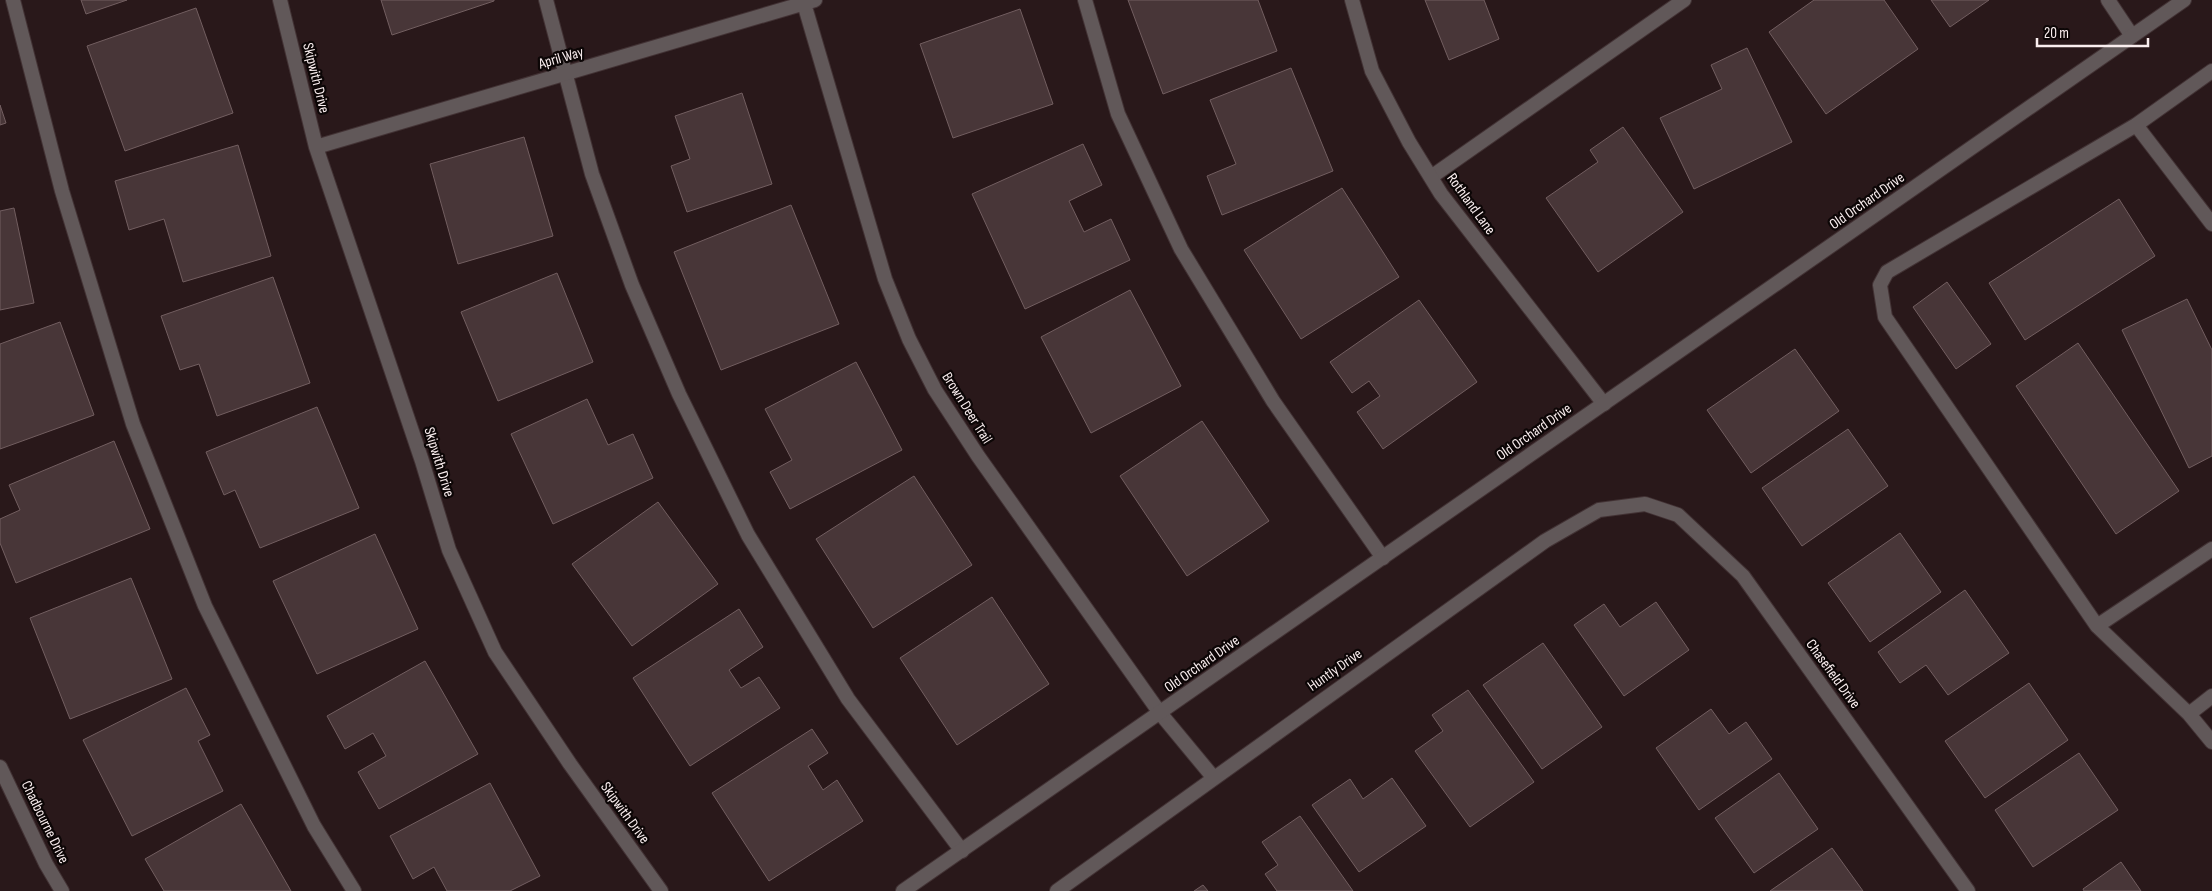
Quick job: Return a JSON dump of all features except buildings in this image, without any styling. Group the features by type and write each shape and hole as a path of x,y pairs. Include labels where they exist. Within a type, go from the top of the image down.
{"street":[{"path":"13,0 62,191 136,433 205,606 314,826 354,891"},
{"name":"Skipwith Drive","path":"280,0 316,147 422,461 449,550 495,652 570,764 661,891"},
{"path":"546,0 592,174 632,285 679,394 748,535 848,699 962,850"},
{"path":"1085,0 1118,114 1181,249 1273,401 1383,558"},
{"name":"Rothland Lane","path":"1352,0 1372,71 1409,142 1430,177 1441,194 1604,404"},
{"path":"1430,177 1684,0"},
{"path":"2108,0 2132,36"},
{"name":"Old Orchard Drive","path":"903,891 2184,0"},
{"name":"April Way","path":"316,147 807,1"},
{"name":"Brown Deer Trail","path":"807,1 885,279 909,339 935,390 978,456 1160,712 1213,777"},
{"path":"2212,71 2136,125 1887,272 1880,285 1885,317 2097,626 2189,714 2212,742"},
{"path":"2136,125 2212,224"},
{"name":"Huntly Drive","path":"1057,891 1213,777 1545,541 1599,510 1646,504"},
{"name":"Chasefield Drive","path":"1646,504 1678,515 1743,576 1968,891"},
{"path":"2097,626 2212,549"},
{"path":"2189,714 2212,696"},
{"name":"Chadbourne Drive","path":"0,767 46,864 62,891"}]}
